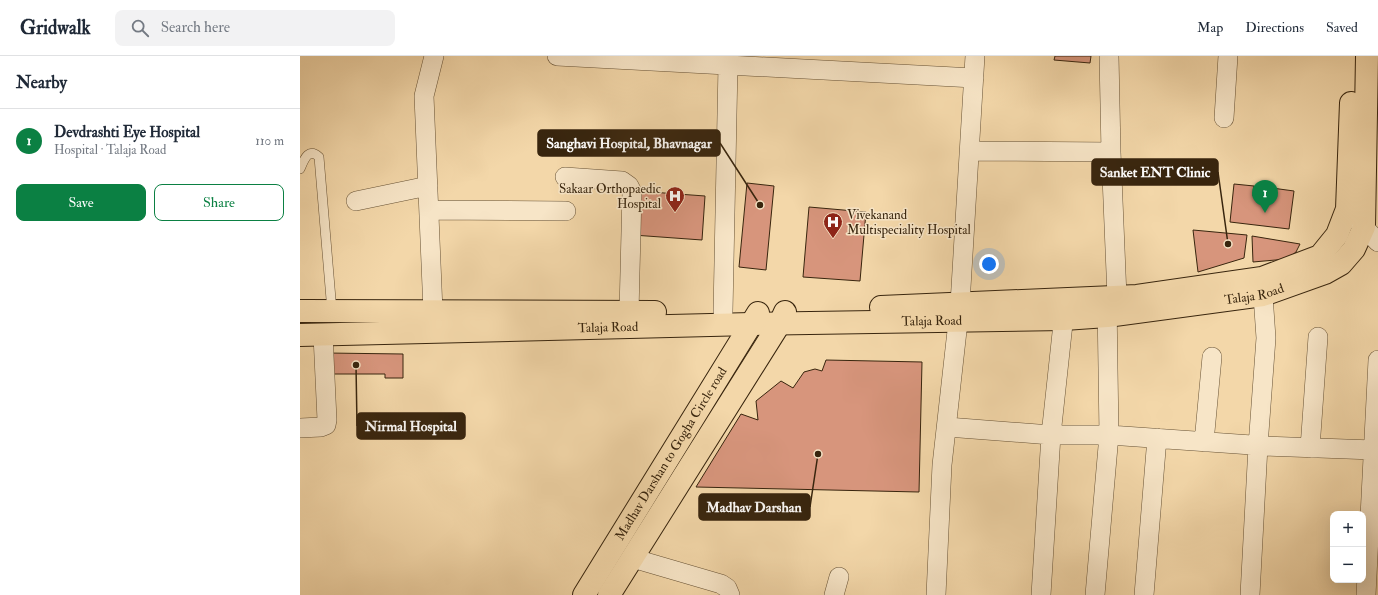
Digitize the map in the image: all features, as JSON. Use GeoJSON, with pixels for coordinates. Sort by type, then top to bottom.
{"type":"FeatureCollection","features":[{"type":"Feature","properties":{"kind":"main road","name":"Talaja Road"},"geometry":{"type":"LineString","coordinates":[[300,335],[783,317],[1065,309],[1262,287],[1325,273],[1333,257],[1337,235],[1347,209],[1352,56]]}},
{"type":"Feature","properties":{"kind":"main road","name":"Talaja Road"},"geometry":{"type":"LineString","coordinates":[[1333,257],[1354,249],[1371,234],[1367,56]]}},
{"type":"Feature","properties":{"kind":"main road","name":"Talaja Road"},"geometry":{"type":"LineString","coordinates":[[300,311],[723,312],[755,318]]}},
{"type":"Feature","properties":{"kind":"main road"},"geometry":{"type":"LineString","coordinates":[[609,595],[783,317]]}},
{"type":"Feature","properties":{"kind":"main road","name":"Madhav Darshan to Gogha Circle road"},"geometry":{"type":"LineString","coordinates":[[584,595],[755,318]]}},
{"type":"Feature","properties":{"kind":"street"},"geometry":{"type":"LineString","coordinates":[[433,311],[424,96],[434,56]]}},
{"type":"Feature","properties":{"kind":"street"},"geometry":{"type":"LineString","coordinates":[[557,56],[677,59],[728,65],[974,78]]}},
{"type":"Feature","properties":{"kind":"street"},"geometry":{"type":"LineString","coordinates":[[936,595],[942,465],[960,312],[975,56]]}},
{"type":"Feature","properties":{"kind":"street"},"geometry":{"type":"LineString","coordinates":[[1095,595],[1109,435],[1111,152],[1109,56]]}},
{"type":"Feature","properties":{"kind":"street"},"geometry":{"type":"LineString","coordinates":[[1224,118],[1228,56]]}},
{"type":"Feature","properties":{"kind":"street"},"geometry":{"type":"LineString","coordinates":[[723,312],[728,65]]}},
{"type":"Feature","properties":{"kind":"street"},"geometry":{"type":"LineString","coordinates":[[970,151],[1111,152]]}},
{"type":"Feature","properties":{"kind":"street"},"geometry":{"type":"LineString","coordinates":[[564,178],[622,182],[629,186],[632,192],[629,312]]}},
{"type":"Feature","properties":{"kind":"street"},"geometry":{"type":"LineString","coordinates":[[356,201],[428,186]]}},
{"type":"Feature","properties":{"kind":"street"},"geometry":{"type":"LineString","coordinates":[[1347,209],[1371,234]]}},
{"type":"Feature","properties":{"kind":"street"},"geometry":{"type":"LineString","coordinates":[[429,210],[566,211]]}},
{"type":"Feature","properties":{"kind":"street"},"geometry":{"type":"LineString","coordinates":[[1250,595],[1258,446],[1266,338],[1262,287]]}},
{"type":"Feature","properties":{"kind":"street"},"geometry":{"type":"LineString","coordinates":[[1041,595],[1051,435],[1065,309]]}},
{"type":"Feature","properties":{"kind":"street"},"geometry":{"type":"LineString","coordinates":[[300,428],[321,427],[326,425],[323,335]]}},
{"type":"Feature","properties":{"kind":"street"},"geometry":{"type":"LineString","coordinates":[[1310,448],[1318,337]]}},
{"type":"Feature","properties":{"kind":"street"},"geometry":{"type":"LineString","coordinates":[[1204,442],[1212,357]]}},
{"type":"Feature","properties":{"kind":"street"},"geometry":{"type":"LineString","coordinates":[[1366,595],[1378,360]]}},
{"type":"Feature","properties":{"kind":"street"},"geometry":{"type":"LineString","coordinates":[[947,428],[1051,435],[1109,435],[1258,446],[1374,450]]}},
{"type":"Feature","properties":{"kind":"street"},"geometry":{"type":"LineString","coordinates":[[1144,595],[1157,438]]}},
{"type":"Feature","properties":{"kind":"street"},"geometry":{"type":"LineString","coordinates":[[632,558],[721,584],[727,588],[730,595]]}},
{"type":"Feature","properties":{"kind":"lane"},"geometry":{"type":"LineString","coordinates":[[300,169],[306,156],[310,153],[316,154],[319,157],[332,311]]}},
{"type":"Feature","properties":{"kind":"building"},"geometry":{"type":"Polygon","coordinates":[[[1055,56],[1091,56],[1090,63],[1054,60],[1055,56]]]}},
{"type":"Feature","properties":{"kind":"building"},"geometry":{"type":"Polygon","coordinates":[[[747,183],[774,186],[766,270],[739,267],[747,183]]]}},
{"type":"Feature","properties":{"kind":"building"},"geometry":{"type":"Polygon","coordinates":[[[1234,184],[1254,186],[1253,196],[1270,199],[1272,188],[1294,191],[1289,229],[1230,222],[1234,184]]]}},
{"type":"Feature","properties":{"kind":"building"},"geometry":{"type":"Polygon","coordinates":[[[637,191],[705,196],[702,240],[633,235],[637,191]]]}},
{"type":"Feature","properties":{"kind":"building"},"geometry":{"type":"Polygon","coordinates":[[[809,207],[866,212],[860,281],[803,277],[809,207]]]}},
{"type":"Feature","properties":{"kind":"building"},"geometry":{"type":"Polygon","coordinates":[[[1193,230],[1247,235],[1244,258],[1198,272],[1193,230]]]}},
{"type":"Feature","properties":{"kind":"building"},"geometry":{"type":"Polygon","coordinates":[[[1252,236],[1300,244],[1296,252],[1287,259],[1253,262],[1252,236]]]}},
{"type":"Feature","properties":{"kind":"building"},"geometry":{"type":"Polygon","coordinates":[[[327,353],[403,354],[403,378],[385,378],[385,374],[327,374],[327,353]]]}},
{"type":"Feature","properties":{"kind":"building"},"geometry":{"type":"Polygon","coordinates":[[[826,360],[922,362],[919,492],[696,487],[741,414],[758,420],[756,401],[781,381],[793,388],[804,372],[815,369],[822,371],[826,360]]]}},
{"type":"Feature","properties":{"kind":"place","name":"Sanghavi Hospital, Bhavnagar"},"geometry":{"type":"Point","coordinates":[760,205]}},
{"type":"Feature","properties":{"kind":"place","name":"Sakaar Orthopaedic Hospital"},"geometry":{"type":"Point","coordinates":[675,213]}},
{"type":"Feature","properties":{"kind":"place","name":"Devdrashti Eye Hospital"},"geometry":{"type":"Point","coordinates":[1265,213]}},
{"type":"Feature","properties":{"kind":"place","name":"Vivekanand Multispeciality Hospital"},"geometry":{"type":"Point","coordinates":[833,239]}},
{"type":"Feature","properties":{"kind":"place","name":"Sanket ENT Clinic"},"geometry":{"type":"Point","coordinates":[1228,244]}},
{"type":"Feature","properties":{"kind":"place","name":"Nirmal Hospital"},"geometry":{"type":"Point","coordinates":[356,365]}},
{"type":"Feature","properties":{"kind":"place","name":"Madhav Darshan"},"geometry":{"type":"Point","coordinates":[818,454]}}]}
